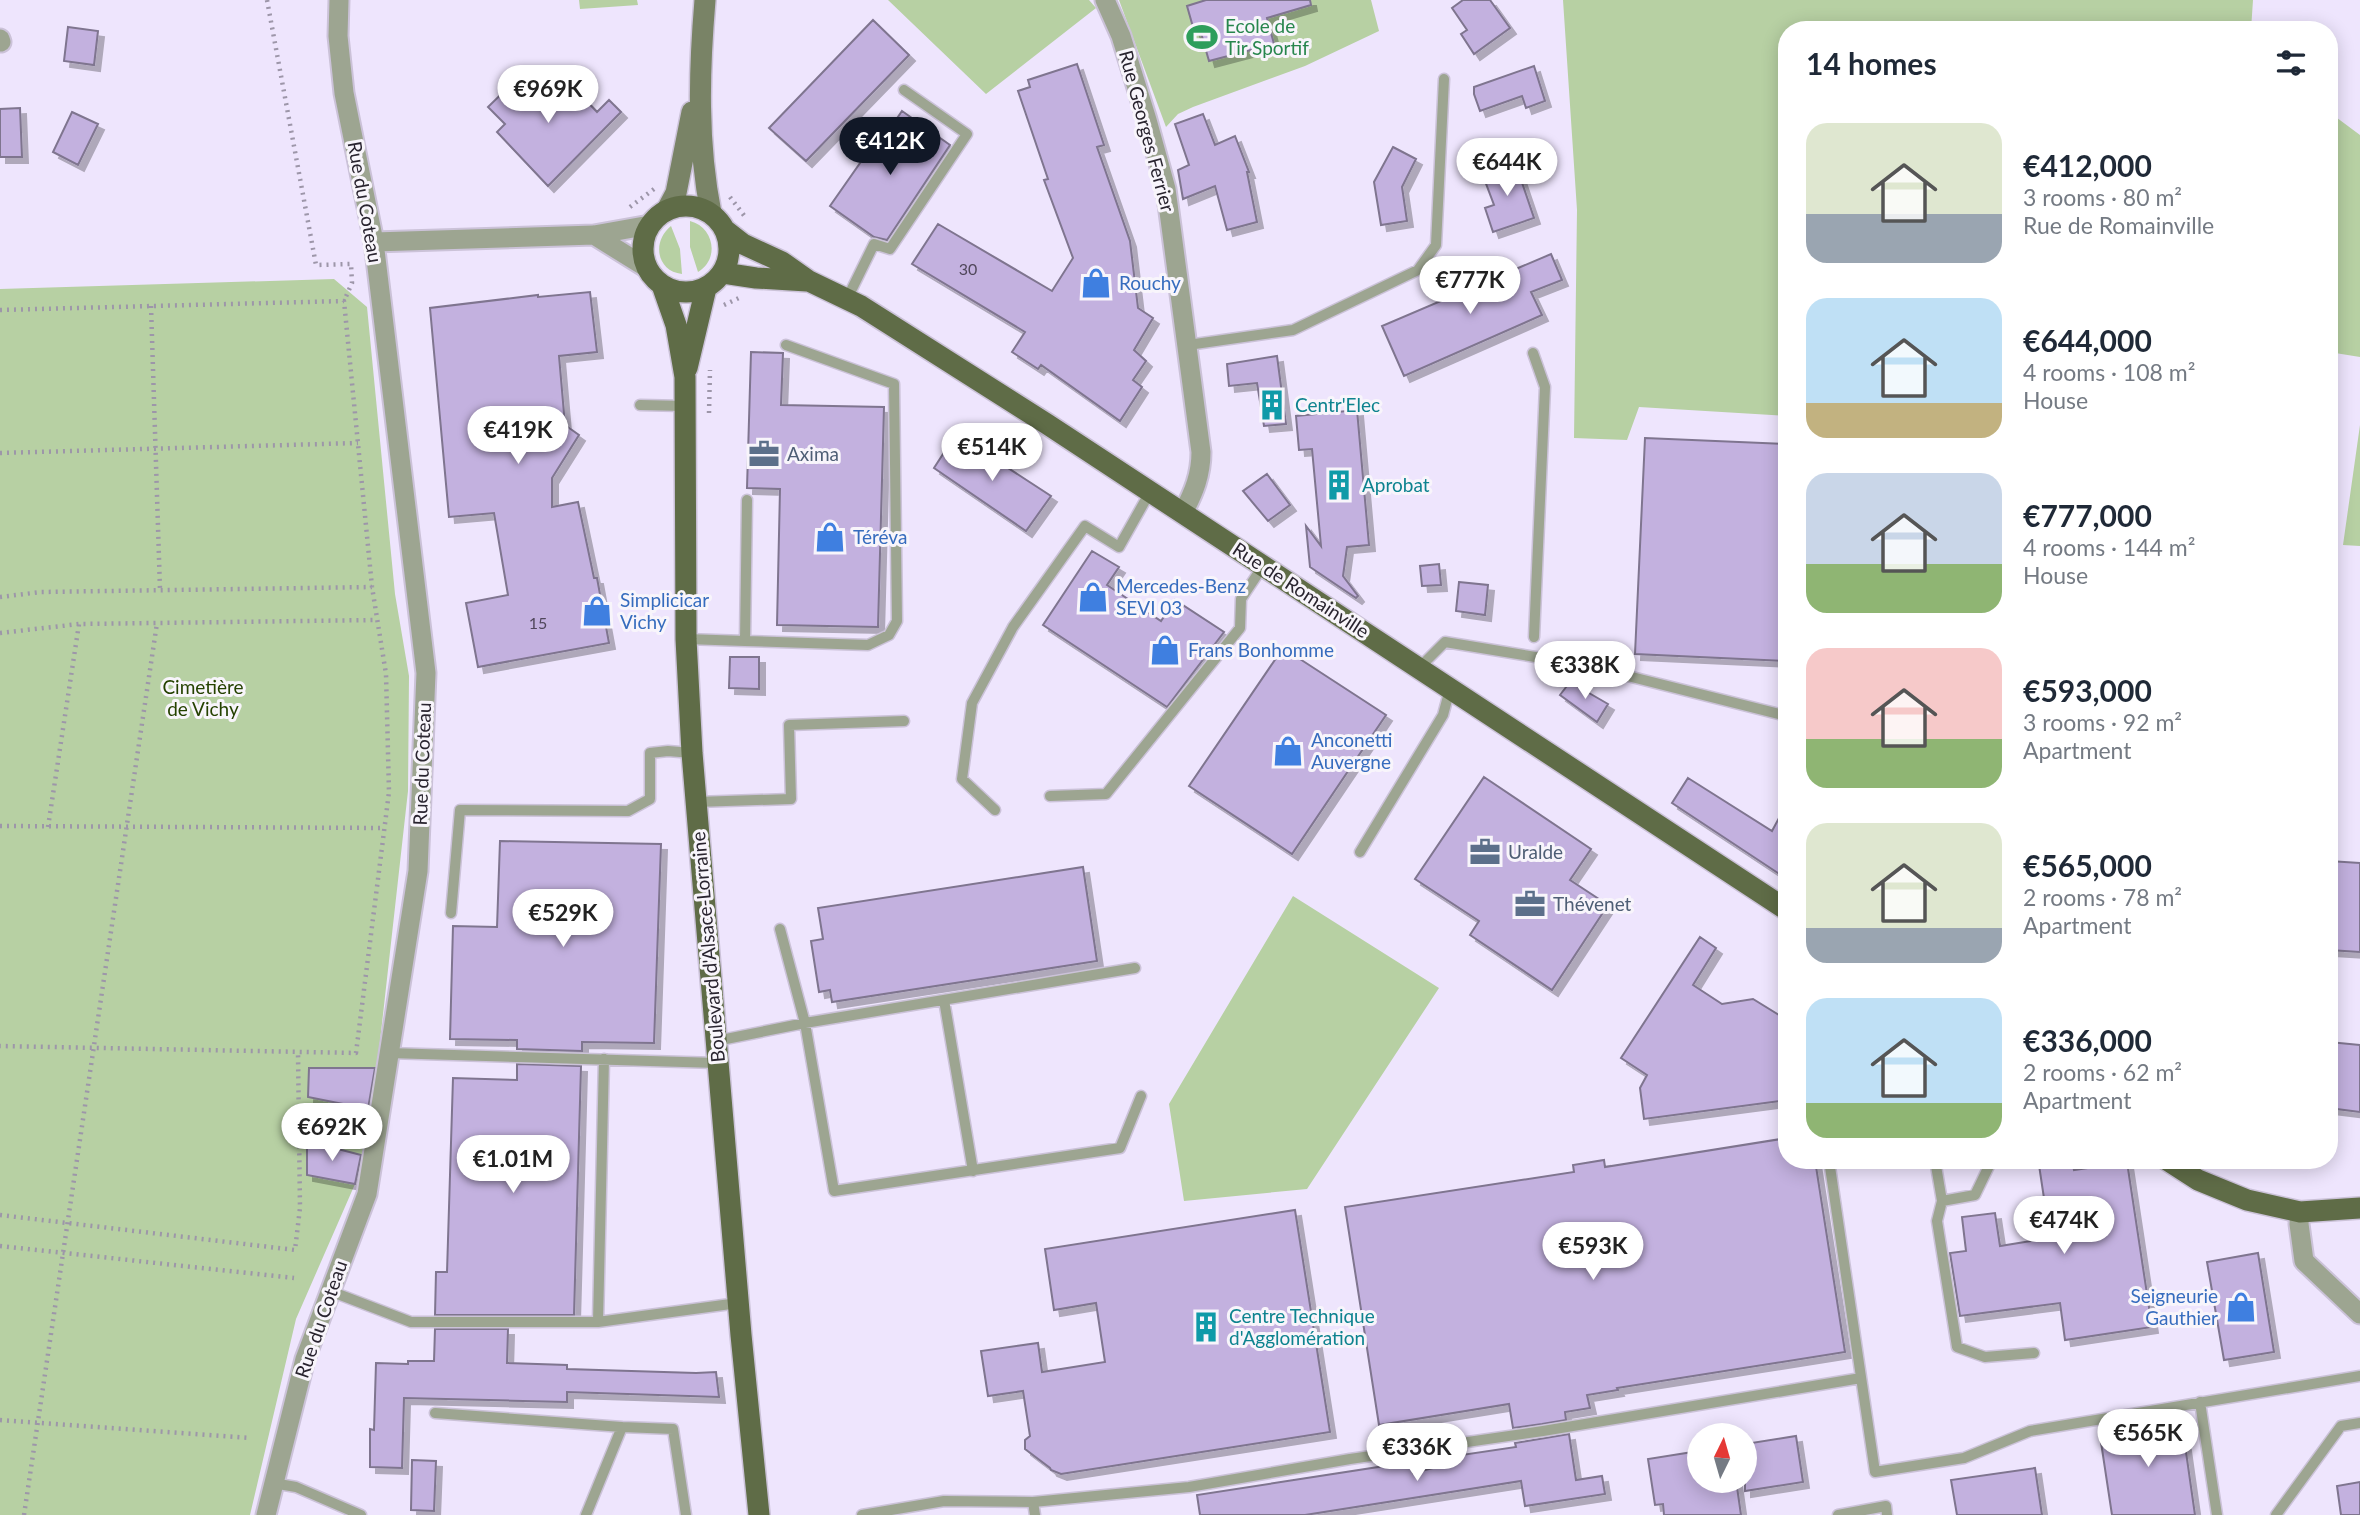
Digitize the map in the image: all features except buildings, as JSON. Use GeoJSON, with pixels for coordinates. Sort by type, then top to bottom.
{"type":"FeatureCollection","features":[{"type":"Feature","properties":{"kind":"main road"},"geometry":{"type":"LineString","coordinates":[[689,206],[711,213],[725,230],[730,252],[723,273],[706,288],[684,293],[662,285],[647,268],[643,247],[650,225],[667,210],[689,206]]}},
{"type":"Feature","properties":{"kind":"main road","name":"Rue de Romainville"},"geometry":{"type":"LineString","coordinates":[[725,230],[743,244],[782,262],[809,281],[861,306],[931,350],[1778,903]]}},
{"type":"Feature","properties":{"kind":"main road","name":"Rue de Romainville"},"geometry":{"type":"LineString","coordinates":[[723,273],[809,281]]}},
{"type":"Feature","properties":{"kind":"main road","name":"Boulevard d'Alsace-Lorraine"},"geometry":{"type":"LineString","coordinates":[[662,285],[676,325],[685,377],[686,639],[692,752],[738,1303],[759,1515]]}},
{"type":"Feature","properties":{"kind":"main road","name":"Boulevard d'Alsace-Lorraine"},"geometry":{"type":"LineString","coordinates":[[685,377],[706,288]]}},
{"type":"Feature","properties":{"kind":"main road"},"geometry":{"type":"LineString","coordinates":[[2185,1169],[2247,1200],[2300,1212],[2360,1208]]}},
{"type":"Feature","properties":{"kind":"street","name":"Rue du Coteau"},"geometry":{"type":"LineString","coordinates":[[266,1515],[305,1359],[367,1194],[418,871],[426,673],[374,242],[344,93],[338,36],[338,0]]}},
{"type":"Feature","properties":{"kind":"street"},"geometry":{"type":"LineString","coordinates":[[705,0],[700,69],[703,175],[711,213]]}},
{"type":"Feature","properties":{"kind":"street","name":"Rue Georges Ferrier"},"geometry":{"type":"LineString","coordinates":[[1105,0],[1121,36],[1166,189],[1188,345],[1201,467],[1197,485],[1182,513]]}},
{"type":"Feature","properties":{"kind":"street"},"geometry":{"type":"LineString","coordinates":[[667,210],[676,194],[681,173],[700,69]]}},
{"type":"Feature","properties":{"kind":"street"},"geometry":{"type":"LineString","coordinates":[[374,242],[594,235],[650,225]]}},
{"type":"Feature","properties":{"kind":"street"},"geometry":{"type":"LineString","coordinates":[[594,235],[647,268]]}},
{"type":"Feature","properties":{"kind":"street"},"geometry":{"type":"LineString","coordinates":[[2300,1212],[2304,1261],[2360,1314]]}},
{"type":"Feature","properties":{"kind":"lane"},"geometry":{"type":"LineString","coordinates":[[1188,345],[1293,330],[1418,270],[1436,245],[1444,79]]}},
{"type":"Feature","properties":{"kind":"lane"},"geometry":{"type":"LineString","coordinates":[[847,299],[874,244],[890,249],[967,134],[905,90]]}},
{"type":"Feature","properties":{"kind":"lane"},"geometry":{"type":"LineString","coordinates":[[686,639],[868,645],[889,635],[897,621],[894,384],[786,345]]}},
{"type":"Feature","properties":{"kind":"lane"},"geometry":{"type":"LineString","coordinates":[[1533,353],[1545,387],[1534,636]]}},
{"type":"Feature","properties":{"kind":"lane"},"geometry":{"type":"LineString","coordinates":[[640,405],[685,405]]}},
{"type":"Feature","properties":{"kind":"lane"},"geometry":{"type":"LineString","coordinates":[[995,810],[962,779],[972,703],[1013,627],[1085,526],[1119,547],[1150,491]]}},
{"type":"Feature","properties":{"kind":"lane"},"geometry":{"type":"LineString","coordinates":[[745,641],[747,500]]}},
{"type":"Feature","properties":{"kind":"lane"},"geometry":{"type":"LineString","coordinates":[[1050,796],[1106,794],[1240,628],[1241,599],[1264,566]]}},
{"type":"Feature","properties":{"kind":"lane"},"geometry":{"type":"LineString","coordinates":[[1419,668],[1445,642],[1584,665],[1778,714]]}},
{"type":"Feature","properties":{"kind":"lane"},"geometry":{"type":"LineString","coordinates":[[1360,852],[1443,715],[1450,688]]}},
{"type":"Feature","properties":{"kind":"lane"},"geometry":{"type":"LineString","coordinates":[[696,802],[791,799],[789,725],[904,721]]}},
{"type":"Feature","properties":{"kind":"lane"},"geometry":{"type":"LineString","coordinates":[[451,913],[460,810],[628,811],[650,799],[650,753],[692,752]]}},
{"type":"Feature","properties":{"kind":"lane"},"geometry":{"type":"LineString","coordinates":[[780,929],[805,1023],[834,1191],[1120,1148],[1141,1096]]}},
{"type":"Feature","properties":{"kind":"lane"},"geometry":{"type":"LineString","coordinates":[[389,1053],[604,1059],[717,1052],[805,1023],[1135,968]]}},
{"type":"Feature","properties":{"kind":"lane"},"geometry":{"type":"LineString","coordinates":[[944,1000],[973,1171]]}},
{"type":"Feature","properties":{"kind":"lane"},"geometry":{"type":"LineString","coordinates":[[598,1322],[604,1059]]}},
{"type":"Feature","properties":{"kind":"lane"},"geometry":{"type":"LineString","coordinates":[[1830,1169],[1875,1472],[1964,1458],[2030,1431],[2360,1376]]}},
{"type":"Feature","properties":{"kind":"lane"},"geometry":{"type":"LineString","coordinates":[[1937,1169],[1942,1201],[1937,1220],[1957,1347],[1985,1357],[2034,1353]]}},
{"type":"Feature","properties":{"kind":"lane"},"geometry":{"type":"LineString","coordinates":[[1942,1201],[1975,1195],[1988,1169]]}},
{"type":"Feature","properties":{"kind":"lane"},"geometry":{"type":"LineString","coordinates":[[330,1291],[411,1322],[598,1322],[738,1303]]}},
{"type":"Feature","properties":{"kind":"lane"},"geometry":{"type":"LineString","coordinates":[[862,1515],[944,1502],[1033,1502],[1189,1487],[1861,1378]]}},
{"type":"Feature","properties":{"kind":"lane"},"geometry":{"type":"LineString","coordinates":[[2200,1402],[2217,1515]]}},
{"type":"Feature","properties":{"kind":"lane"},"geometry":{"type":"LineString","coordinates":[[435,1413],[673,1429],[686,1515]]}},
{"type":"Feature","properties":{"kind":"lane"},"geometry":{"type":"LineString","coordinates":[[2276,1515],[2342,1426],[2360,1423]]}},
{"type":"Feature","properties":{"kind":"lane"},"geometry":{"type":"LineString","coordinates":[[586,1515],[622,1427]]}},
{"type":"Feature","properties":{"kind":"lane"},"geometry":{"type":"LineString","coordinates":[[274,1483],[296,1487],[361,1515]]}},
{"type":"Feature","properties":{"kind":"lane"},"geometry":{"type":"LineString","coordinates":[[1033,1502],[1035,1515]]}},
{"type":"Feature","properties":{"kind":"lane"},"geometry":{"type":"LineString","coordinates":[[1838,1515],[1886,1506],[1887,1515]]}},
{"type":"Feature","properties":{"kind":"path"},"geometry":{"type":"LineString","coordinates":[[0,1046],[356,1053],[389,792],[386,674],[372,587],[344,301],[352,283],[351,264],[316,265],[267,0]]}},
{"type":"Feature","properties":{"kind":"path"},"geometry":{"type":"LineString","coordinates":[[627,209],[654,189],[660,179]]}},
{"type":"Feature","properties":{"kind":"path"},"geometry":{"type":"LineString","coordinates":[[0,310],[344,301]]}},
{"type":"Feature","properties":{"kind":"path"},"geometry":{"type":"LineString","coordinates":[[151,306],[160,590]]}},
{"type":"Feature","properties":{"kind":"path"},"geometry":{"type":"LineString","coordinates":[[0,453],[358,443]]}},
{"type":"Feature","properties":{"kind":"path"},"geometry":{"type":"LineString","coordinates":[[0,597],[41,592],[372,587]]}},
{"type":"Feature","properties":{"kind":"path"},"geometry":{"type":"LineString","coordinates":[[0,633],[79,624],[377,620]]}},
{"type":"Feature","properties":{"kind":"path"},"geometry":{"type":"LineString","coordinates":[[24,1515],[157,623]]}},
{"type":"Feature","properties":{"kind":"path"},"geometry":{"type":"LineString","coordinates":[[48,827],[79,624]]}},
{"type":"Feature","properties":{"kind":"path"},"geometry":{"type":"LineString","coordinates":[[0,826],[384,828]]}},
{"type":"Feature","properties":{"kind":"path"},"geometry":{"type":"LineString","coordinates":[[0,1215],[295,1250],[300,1208],[298,1052]]}},
{"type":"Feature","properties":{"kind":"path"},"geometry":{"type":"LineString","coordinates":[[0,1246],[294,1278]]}},
{"type":"Feature","properties":{"kind":"path"},"geometry":{"type":"LineString","coordinates":[[0,1420],[250,1438]]}},
{"type":"Feature","properties":{"kind":"green space"},"geometry":{"type":"Polygon","coordinates":[[[579,0],[637,0],[638,5],[580,9],[579,0]]]}},
{"type":"Feature","properties":{"kind":"green space"},"geometry":{"type":"Polygon","coordinates":[[[888,0],[1089,0],[1096,8],[986,94],[888,0]]]}},
{"type":"Feature","properties":{"kind":"green space","name":"Ecole de Tir Sportif"},"geometry":{"type":"Polygon","coordinates":[[[1119,0],[1371,0],[1379,31],[1305,66],[1193,107],[1178,114],[1166,127],[1119,0]]]}},
{"type":"Feature","properties":{"kind":"green space"},"geometry":{"type":"Polygon","coordinates":[[[1563,0],[2253,0],[2252,21],[1778,21],[1778,415],[1639,407],[1627,440],[1574,438],[1577,210],[1563,0]]]}},
{"type":"Feature","properties":{"kind":"green space"},"geometry":{"type":"Polygon","coordinates":[[[2338,119],[2360,135],[2360,357],[2338,353],[2338,119]]]}},
{"type":"Feature","properties":{"kind":"green space"},"geometry":{"type":"Polygon","coordinates":[[[690,221],[704,230],[711,244],[709,259],[698,272],[690,247],[690,221]]]}},
{"type":"Feature","properties":{"kind":"green space"},"geometry":{"type":"Polygon","coordinates":[[[671,226],[680,249],[682,274],[667,267],[660,254],[661,239],[671,226]]]}},
{"type":"Feature","properties":{"kind":"green space","name":"Cimetière de Vichy"},"geometry":{"type":"Polygon","coordinates":[[[334,279],[367,307],[395,594],[409,676],[408,791],[377,1068],[355,1184],[296,1319],[250,1515],[0,1515],[0,289],[334,279]]]}},
{"type":"Feature","properties":{"kind":"green space"},"geometry":{"type":"Polygon","coordinates":[[[2360,425],[2360,546],[2343,545],[2360,425]]]}},
{"type":"Feature","properties":{"kind":"green space"},"geometry":{"type":"Polygon","coordinates":[[[1293,896],[1439,988],[1307,1189],[1184,1201],[1169,1104],[1293,896]]]}},
{"type":"Feature","properties":{"kind":"place","name":"Ecole de Tir Sportif"},"geometry":{"type":"Point","coordinates":[1202,37]}},
{"type":"Feature","properties":{"kind":"place","name":"Rouchy"},"geometry":{"type":"Point","coordinates":[1096,283]}},
{"type":"Feature","properties":{"kind":"place","name":"Centr'Elec"},"geometry":{"type":"Point","coordinates":[1272,405]}},
{"type":"Feature","properties":{"kind":"place","name":"Axima"},"geometry":{"type":"Point","coordinates":[764,454]}},
{"type":"Feature","properties":{"kind":"place","name":"Aprobat"},"geometry":{"type":"Point","coordinates":[1339,485]}},
{"type":"Feature","properties":{"kind":"place","name":"Téréva"},"geometry":{"type":"Point","coordinates":[830,537]}},
{"type":"Feature","properties":{"kind":"place","name":"Mercedes-Benz SEVI 03"},"geometry":{"type":"Point","coordinates":[1093,597]}},
{"type":"Feature","properties":{"kind":"place","name":"Simplicicar Vichy"},"geometry":{"type":"Point","coordinates":[597,611]}},
{"type":"Feature","properties":{"kind":"place","name":"Frans Bonhomme"},"geometry":{"type":"Point","coordinates":[1165,650]}},
{"type":"Feature","properties":{"kind":"place","name":"Anconetti Auvergne"},"geometry":{"type":"Point","coordinates":[1288,751]}},
{"type":"Feature","properties":{"kind":"place","name":"Uralde"},"geometry":{"type":"Point","coordinates":[1485,852]}},
{"type":"Feature","properties":{"kind":"place","name":"Thévenet"},"geometry":{"type":"Point","coordinates":[1530,904]}},
{"type":"Feature","properties":{"kind":"place","name":"Seigneurie Gauthier"},"geometry":{"type":"Point","coordinates":[2241,1307]}},
{"type":"Feature","properties":{"kind":"place","name":"Centre Technique d'Agglomération"},"geometry":{"type":"Point","coordinates":[1206,1327]}}]}
